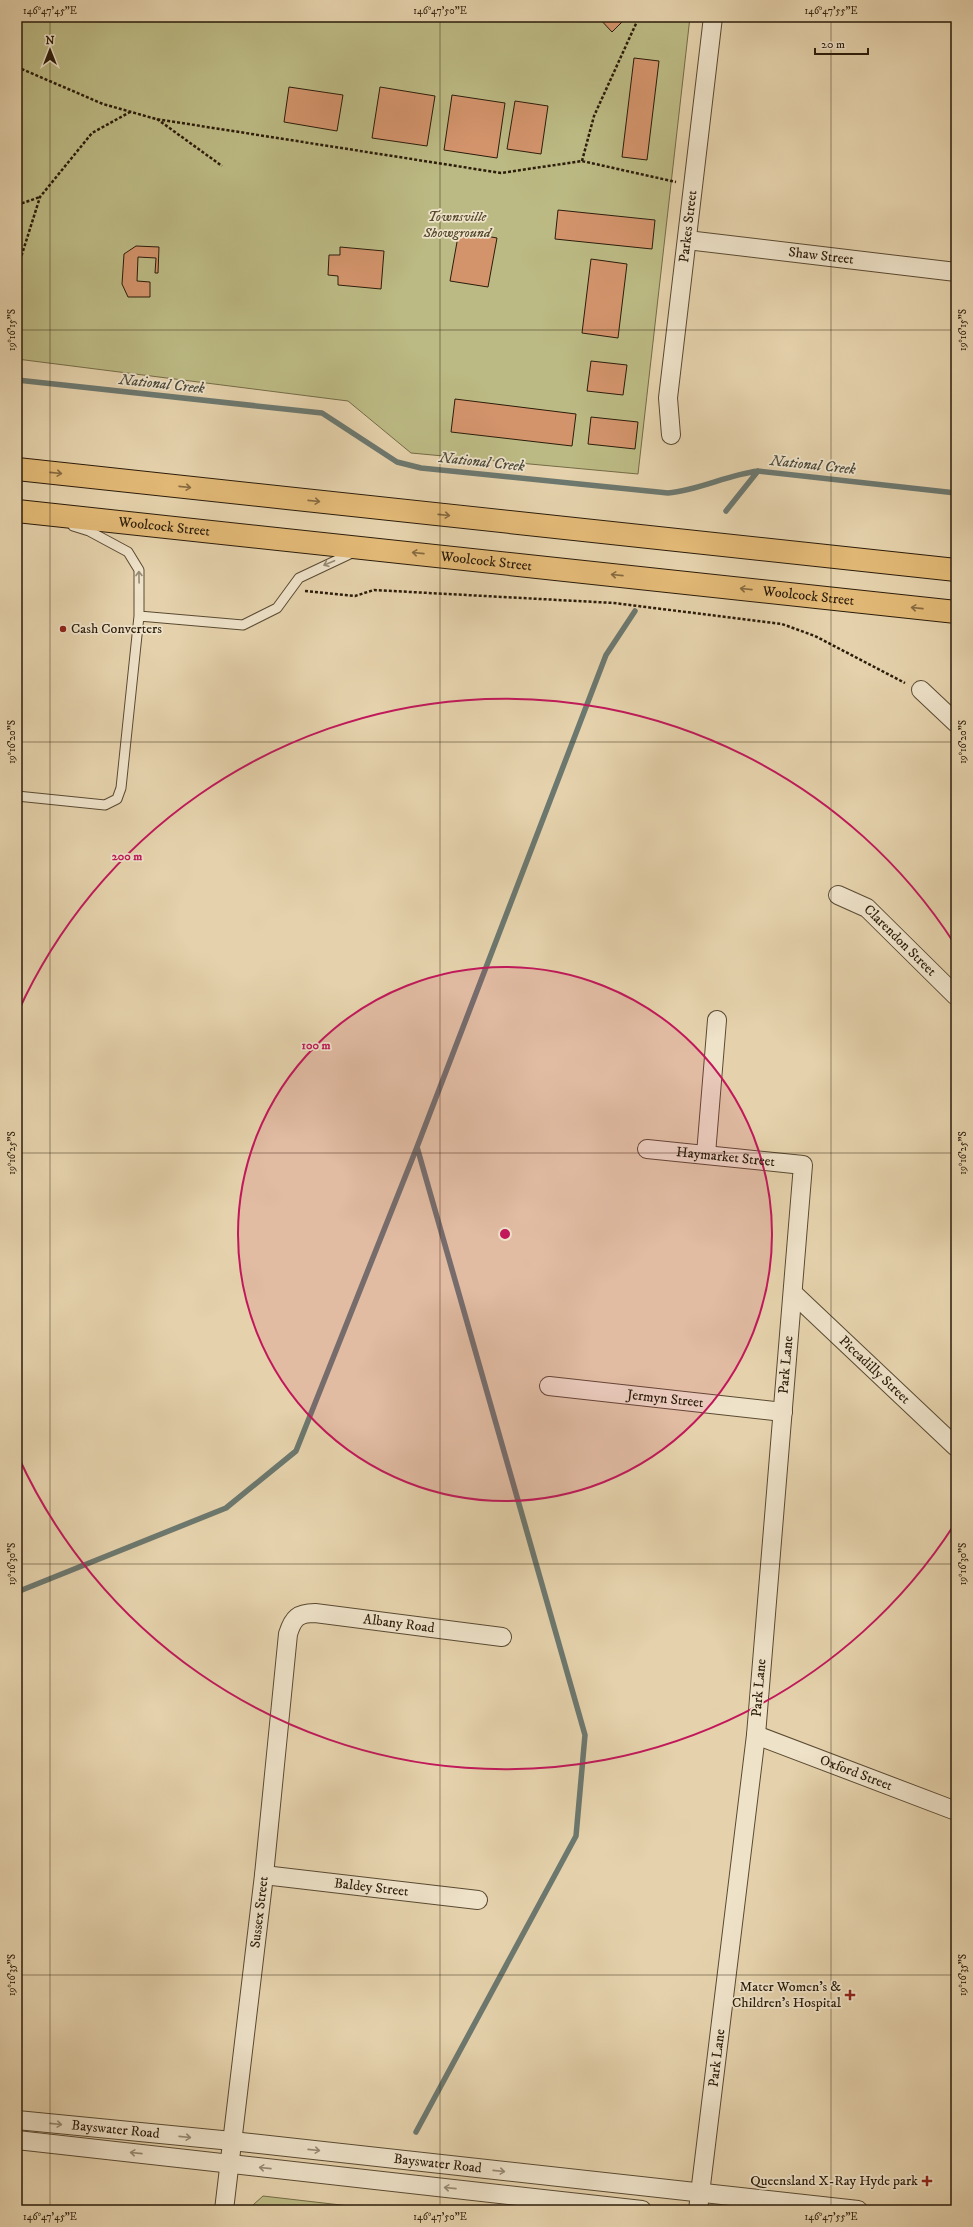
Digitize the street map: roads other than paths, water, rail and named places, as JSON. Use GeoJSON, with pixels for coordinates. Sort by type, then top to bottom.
{"type":"FeatureCollection","features":[{"type":"Feature","properties":{"kind":"main road"},"geometry":{"type":"LineString","coordinates":[[17,469],[956,570]]}},
{"type":"Feature","properties":{"kind":"main road","name":"Woolcock Street"},"geometry":{"type":"LineString","coordinates":[[25,512],[956,612]]}},
{"type":"Feature","properties":{"kind":"street","name":"Parkes Street"},"geometry":{"type":"LineString","coordinates":[[671,435],[668,398],[713,17]]}},
{"type":"Feature","properties":{"kind":"street","name":"Shaw Street"},"geometry":{"type":"LineString","coordinates":[[687,240],[956,272]]}},
{"type":"Feature","properties":{"kind":"street"},"geometry":{"type":"LineString","coordinates":[[921,690],[956,723]]}},
{"type":"Feature","properties":{"kind":"street","name":"Clarendon Street"},"geometry":{"type":"LineString","coordinates":[[838,895],[867,908],[956,996]]}},
{"type":"Feature","properties":{"kind":"street"},"geometry":{"type":"LineString","coordinates":[[706,1154],[717,1020]]}},
{"type":"Feature","properties":{"kind":"street","name":"Haymarket Street"},"geometry":{"type":"LineString","coordinates":[[647,1149],[803,1165]]}},
{"type":"Feature","properties":{"kind":"street","name":"Park Lane"},"geometry":{"type":"LineString","coordinates":[[699,2201],[756,1735],[803,1165]]}},
{"type":"Feature","properties":{"kind":"street","name":"Piccadilly Street"},"geometry":{"type":"LineString","coordinates":[[793,1293],[956,1447]]}},
{"type":"Feature","properties":{"kind":"street","name":"Jermyn Street"},"geometry":{"type":"LineString","coordinates":[[549,1386],[783,1412]]}},
{"type":"Feature","properties":{"kind":"street","name":"Albany Road"},"geometry":{"type":"LineString","coordinates":[[296,1616],[305,1613],[315,1613],[502,1637]]}},
{"type":"Feature","properties":{"kind":"street","name":"Sussex Street"},"geometry":{"type":"LineString","coordinates":[[224,2210],[264,1875],[288,1634],[296,1616]]}},
{"type":"Feature","properties":{"kind":"street","name":"Oxford Street"},"geometry":{"type":"LineString","coordinates":[[756,1735],[956,1811]]}},
{"type":"Feature","properties":{"kind":"street","name":"Baldey Street"},"geometry":{"type":"LineString","coordinates":[[264,1875],[478,1900]]}},
{"type":"Feature","properties":{"kind":"street","name":"Bayswater Road"},"geometry":{"type":"LineString","coordinates":[[17,2120],[232,2141],[699,2201],[858,2210]]}},
{"type":"Feature","properties":{"kind":"street","name":"Bayswater Road"},"geometry":{"type":"LineString","coordinates":[[17,2140],[642,2210]]}},
{"type":"Feature","properties":{"kind":"lane"},"geometry":{"type":"LineString","coordinates":[[17,796],[105,805],[117,799],[121,788],[139,616],[139,570],[128,552],[89,531],[25,512]]}},
{"type":"Feature","properties":{"kind":"lane"},"geometry":{"type":"LineString","coordinates":[[139,616],[242,625],[277,608],[299,578],[365,548]]}},
{"type":"Feature","properties":{"kind":"waterway","name":"National Creek"},"geometry":{"type":"LineString","coordinates":[[17,380],[322,413],[397,462],[421,468],[668,493],[691,489],[758,471],[956,493]]}},
{"type":"Feature","properties":{"kind":"waterway"},"geometry":{"type":"LineString","coordinates":[[726,511],[758,471]]}},
{"type":"Feature","properties":{"kind":"waterway"},"geometry":{"type":"LineString","coordinates":[[17,1592],[226,1508],[296,1451],[417,1147],[606,655],[635,611]]}},
{"type":"Feature","properties":{"kind":"waterway"},"geometry":{"type":"LineString","coordinates":[[416,2132],[576,1836],[585,1735],[417,1147]]}},
{"type":"Feature","properties":{"kind":"place","name":"Cash Converters"},"geometry":{"type":"Point","coordinates":[63,629]}},
{"type":"Feature","properties":{"kind":"place","name":"Mater Women's & Children's Hospital"},"geometry":{"type":"Point","coordinates":[850,1995]}},
{"type":"Feature","properties":{"kind":"place","name":"Queensland X-Ray Hyde park"},"geometry":{"type":"Point","coordinates":[927,2181]}},
{"type":"Feature","properties":{"kind":"park label","name":"Townsville Showground"},"geometry":{"type":"Point","coordinates":[457,226]}}]}
